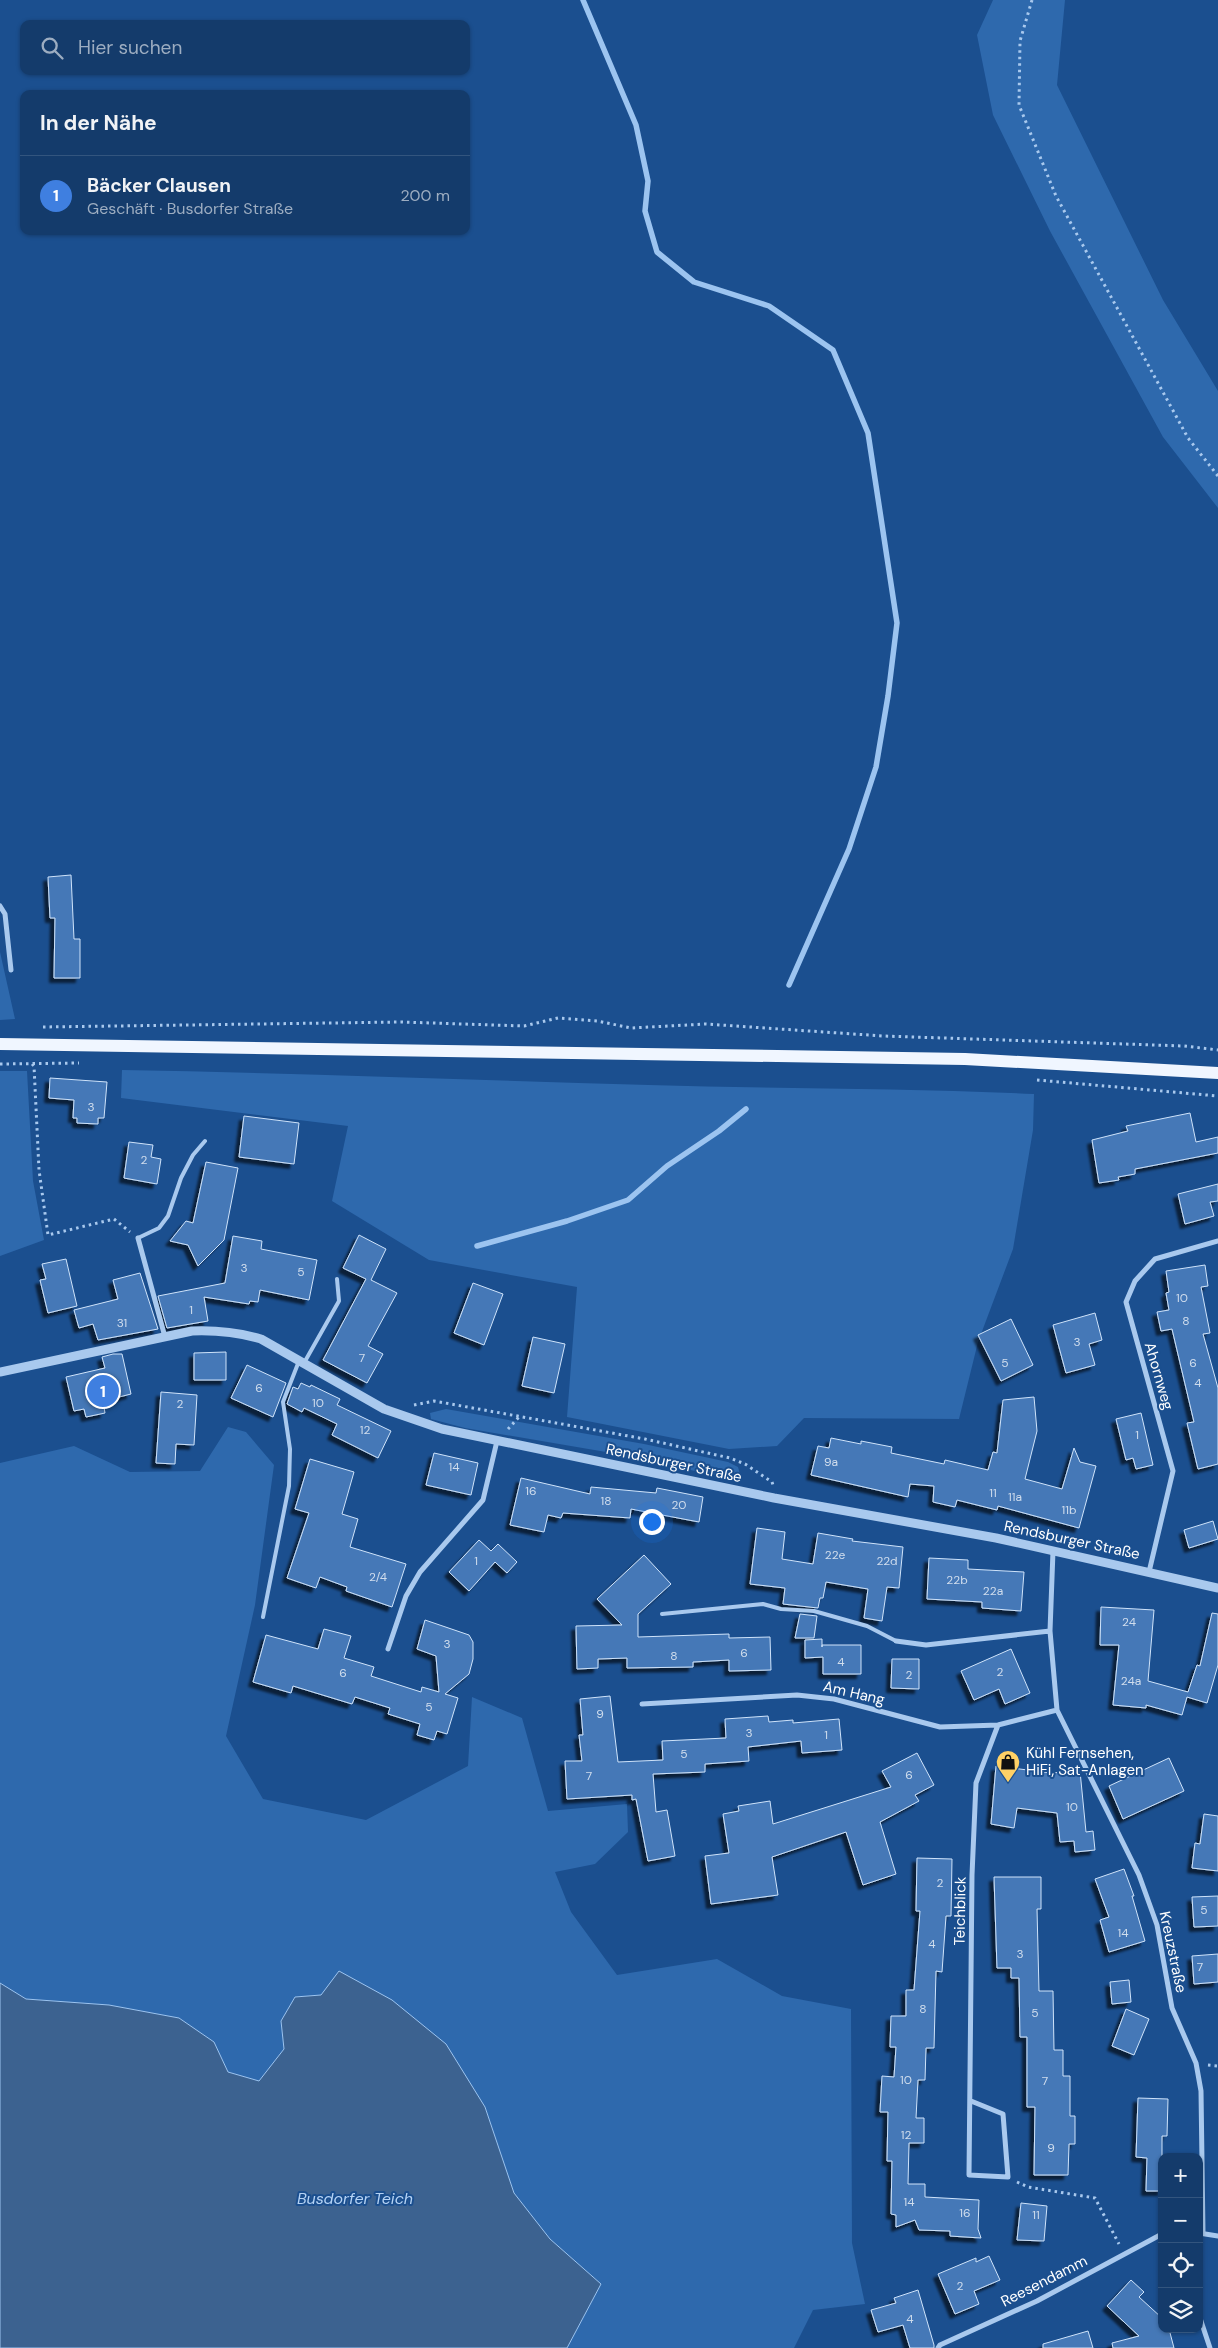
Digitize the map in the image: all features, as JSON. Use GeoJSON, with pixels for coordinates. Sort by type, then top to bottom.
{"type":"FeatureCollection","features":[{"type":"Feature","properties":{"kind":"main road"},"geometry":{"type":"LineString","coordinates":[[0,1044],[955,1059],[1218,1073]]}},
{"type":"Feature","properties":{"kind":"street"},"geometry":{"type":"LineString","coordinates":[[0,906],[4,914],[11,970]]}},
{"type":"Feature","properties":{"kind":"street"},"geometry":{"type":"LineString","coordinates":[[138,1238],[164,1337]]}},
{"type":"Feature","properties":{"kind":"street","name":"Ahornweg"},"geometry":{"type":"LineString","coordinates":[[1149,1572],[1173,1471],[1126,1302],[1135,1281],[1155,1259],[1218,1241]]}},
{"type":"Feature","properties":{"kind":"street","name":"Rendsburger Straße"},"geometry":{"type":"LineString","coordinates":[[0,1372],[192,1332],[218,1330],[239,1332],[261,1339],[367,1400],[401,1416],[442,1429],[774,1498],[996,1538],[1218,1588]]}},
{"type":"Feature","properties":{"kind":"street"},"geometry":{"type":"LineString","coordinates":[[388,1649],[406,1596],[420,1572],[483,1500],[497,1441]]}},
{"type":"Feature","properties":{"kind":"street","name":"Kreuzstraße"},"geometry":{"type":"LineString","coordinates":[[1053,1550],[1050,1631],[1057,1710],[1139,1875],[1157,1925],[1172,2008],[1196,2062],[1201,2091],[1200,2198]]}},
{"type":"Feature","properties":{"kind":"street"},"geometry":{"type":"LineString","coordinates":[[896,1641],[926,1645],[1050,1631]]}},
{"type":"Feature","properties":{"kind":"street","name":"Am Hang"},"geometry":{"type":"LineString","coordinates":[[642,1704],[796,1694],[834,1699],[940,1727],[998,1725],[1057,1710]]}},
{"type":"Feature","properties":{"kind":"street","name":"Teichblick"},"geometry":{"type":"LineString","coordinates":[[998,1725],[976,1783],[972,1875],[969,2175],[1008,2177]]}},
{"type":"Feature","properties":{"kind":"street"},"geometry":{"type":"LineString","coordinates":[[970,2101],[1003,2114],[1008,2177]]}},
{"type":"Feature","properties":{"kind":"street"},"geometry":{"type":"LineString","coordinates":[[1203,2233],[1218,2236]]}},
{"type":"Feature","properties":{"kind":"street","name":"Reesendamm"},"geometry":{"type":"LineString","coordinates":[[938,2348],[940,2345],[1037,2301],[1158,2236]]}},
{"type":"Feature","properties":{"kind":"street"},"geometry":{"type":"LineString","coordinates":[[1203,2327],[1210,2348]]}},
{"type":"Feature","properties":{"kind":"lane"},"geometry":{"type":"LineString","coordinates":[[138,1238],[159,1228],[168,1216],[181,1178],[194,1155],[205,1141]]}},
{"type":"Feature","properties":{"kind":"lane"},"geometry":{"type":"LineString","coordinates":[[263,1617],[289,1486],[290,1449],[283,1402],[301,1362],[339,1301],[337,1279]]}},
{"type":"Feature","properties":{"kind":"lane"},"geometry":{"type":"LineString","coordinates":[[662,1614],[763,1604],[823,1614],[866,1626],[896,1641]]}},
{"type":"Feature","properties":{"kind":"path"},"geometry":{"type":"LineString","coordinates":[[1032,0],[1020,41],[1019,105],[1056,196],[1188,438],[1218,476]]}},
{"type":"Feature","properties":{"kind":"path"},"geometry":{"type":"LineString","coordinates":[[39,1027],[391,1022],[524,1026],[558,1018],[597,1020],[630,1028],[706,1024],[884,1036],[1184,1046],[1218,1050]]}},
{"type":"Feature","properties":{"kind":"path"},"geometry":{"type":"LineString","coordinates":[[32,1064],[34,1066],[39,1170],[48,1236],[114,1220],[138,1238]]}},
{"type":"Feature","properties":{"kind":"path"},"geometry":{"type":"LineString","coordinates":[[407,1406],[434,1401],[645,1439],[730,1458],[745,1464],[772,1482],[774,1498]]}},
{"type":"Feature","properties":{"kind":"path"},"geometry":{"type":"LineString","coordinates":[[1008,2177],[1028,2187],[1094,2198],[1124,2253]]}},
{"type":"Feature","properties":{"kind":"shaded area"},"geometry":{"type":"Polygon","coordinates":[[[993,0],[1065,0],[1057,85],[1163,300],[1218,391],[1218,508],[1163,437],[1050,231],[993,115],[977,35],[993,0]]]}},
{"type":"Feature","properties":{"kind":"shaded area"},"geometry":{"type":"Polygon","coordinates":[[[0,952],[15,1019],[0,1020],[0,952]]]}},
{"type":"Feature","properties":{"kind":"shaded area"},"geometry":{"type":"Polygon","coordinates":[[[122,1070],[1034,1094],[1033,1130],[1013,1249],[978,1342],[959,1419],[804,1418],[777,1446],[729,1449],[567,1417],[577,1287],[429,1260],[332,1201],[348,1126],[121,1098],[122,1070]]]}},
{"type":"Feature","properties":{"kind":"shaded area"},"geometry":{"type":"Polygon","coordinates":[[[0,1071],[27,1071],[33,1181],[44,1240],[0,1256],[0,1071]]]}},
{"type":"Feature","properties":{"kind":"shaded area"},"geometry":{"type":"Polygon","coordinates":[[[446,1409],[644,1444],[728,1462],[738,1467],[742,1481],[606,1452],[465,1428],[431,1419],[430,1413],[446,1409]]]}},
{"type":"Feature","properties":{"kind":"shaded area"},"geometry":{"type":"Polygon","coordinates":[[[228,1427],[246,1432],[274,1465],[255,1605],[226,1736],[263,1799],[366,1820],[468,1766],[472,1697],[522,1718],[548,1811],[627,1804],[628,1832],[595,1864],[555,1872],[571,1912],[617,1975],[717,1959],[782,1996],[851,2009],[852,2243],[865,2304],[813,2310],[794,2348],[567,2348],[601,2284],[550,2239],[514,2193],[485,2107],[321,1995],[295,1997],[281,2021],[284,2049],[259,2081],[228,2072],[214,2042],[179,2018],[109,2005],[26,1999],[0,1983],[0,1463],[74,1446],[130,1472],[200,1471],[228,1427]]]}},
{"type":"Feature","properties":{"kind":"water","name":"Busdorfer Teich"},"geometry":{"type":"Polygon","coordinates":[[[339,1971],[392,2000],[446,2044],[485,2107],[514,2193],[550,2239],[601,2284],[567,2348],[0,2348],[0,1983],[26,1999],[109,2005],[179,2018],[214,2042],[228,2072],[259,2081],[284,2049],[281,2021],[295,1997],[321,1995],[339,1971]]]}},
{"type":"Feature","properties":{"kind":"building"},"geometry":{"type":"Polygon","coordinates":[[[71,875],[74,939],[80,939],[80,978],[54,978],[55,918],[50,918],[48,877],[71,875]]]}},
{"type":"Feature","properties":{"kind":"building"},"geometry":{"type":"Polygon","coordinates":[[[50,1078],[107,1082],[104,1118],[98,1118],[98,1124],[77,1123],[77,1118],[73,1118],[74,1100],[49,1098],[50,1078]]]}},
{"type":"Feature","properties":{"kind":"building"},"geometry":{"type":"Polygon","coordinates":[[[1190,1113],[1196,1142],[1218,1137],[1218,1153],[1135,1169],[1135,1174],[1118,1177],[1119,1180],[1099,1183],[1092,1140],[1128,1131],[1126,1126],[1190,1113]]]}},
{"type":"Feature","properties":{"kind":"building"},"geometry":{"type":"Polygon","coordinates":[[[244,1116],[299,1123],[294,1164],[239,1157],[244,1116]]]}},
{"type":"Feature","properties":{"kind":"building"},"geometry":{"type":"Polygon","coordinates":[[[129,1142],[153,1145],[151,1157],[161,1159],[157,1184],[124,1178],[129,1142]]]}},
{"type":"Feature","properties":{"kind":"building"},"geometry":{"type":"Polygon","coordinates":[[[206,1162],[238,1168],[224,1240],[198,1266],[188,1245],[170,1241],[186,1221],[193,1223],[206,1162]]]}},
{"type":"Feature","properties":{"kind":"building"},"geometry":{"type":"Polygon","coordinates":[[[1218,1184],[1218,1201],[1210,1202],[1214,1216],[1185,1224],[1178,1194],[1218,1184]]]}},
{"type":"Feature","properties":{"kind":"building"},"geometry":{"type":"Polygon","coordinates":[[[359,1235],[386,1249],[371,1280],[397,1293],[368,1346],[383,1354],[367,1383],[323,1360],[366,1279],[343,1268],[359,1235]]]}},
{"type":"Feature","properties":{"kind":"building"},"geometry":{"type":"Polygon","coordinates":[[[233,1236],[262,1241],[261,1249],[317,1260],[309,1300],[260,1290],[258,1302],[250,1301],[249,1304],[204,1297],[208,1321],[167,1328],[158,1296],[225,1283],[233,1236]]]}},
{"type":"Feature","properties":{"kind":"building"},"geometry":{"type":"Polygon","coordinates":[[[66,1259],[77,1306],[48,1313],[40,1280],[46,1279],[42,1264],[66,1259]]]}},
{"type":"Feature","properties":{"kind":"building"},"geometry":{"type":"Polygon","coordinates":[[[1205,1265],[1208,1286],[1201,1287],[1210,1333],[1203,1334],[1218,1388],[1218,1464],[1198,1469],[1187,1423],[1194,1422],[1172,1329],[1161,1331],[1157,1312],[1169,1310],[1166,1293],[1169,1292],[1166,1271],[1205,1265]]]}},
{"type":"Feature","properties":{"kind":"building"},"geometry":{"type":"Polygon","coordinates":[[[140,1273],[158,1329],[98,1340],[93,1324],[79,1328],[74,1310],[118,1299],[113,1280],[140,1273]]]}},
{"type":"Feature","properties":{"kind":"building"},"geometry":{"type":"Polygon","coordinates":[[[473,1283],[503,1294],[484,1345],[454,1333],[473,1283]]]}},
{"type":"Feature","properties":{"kind":"building"},"geometry":{"type":"Polygon","coordinates":[[[1095,1313],[1102,1340],[1089,1344],[1095,1365],[1066,1373],[1053,1325],[1095,1313]]]}},
{"type":"Feature","properties":{"kind":"building"},"geometry":{"type":"Polygon","coordinates":[[[1011,1319],[1033,1365],[1001,1381],[978,1335],[1011,1319]]]}},
{"type":"Feature","properties":{"kind":"building"},"geometry":{"type":"Polygon","coordinates":[[[533,1337],[565,1344],[554,1393],[522,1386],[533,1337]]]}},
{"type":"Feature","properties":{"kind":"building"},"geometry":{"type":"Polygon","coordinates":[[[226,1352],[226,1380],[194,1380],[194,1353],[226,1352]]]}},
{"type":"Feature","properties":{"kind":"building"},"geometry":{"type":"Polygon","coordinates":[[[122,1354],[131,1394],[103,1401],[105,1413],[86,1417],[84,1409],[74,1411],[66,1377],[105,1368],[102,1357],[122,1354]]]}},
{"type":"Feature","properties":{"kind":"building"},"geometry":{"type":"Polygon","coordinates":[[[247,1365],[286,1383],[273,1417],[231,1398],[247,1365]]]}},
{"type":"Feature","properties":{"kind":"building"},"geometry":{"type":"Polygon","coordinates":[[[301,1383],[310,1387],[311,1385],[340,1399],[337,1405],[391,1431],[378,1458],[332,1435],[337,1424],[304,1408],[302,1412],[287,1404],[293,1387],[298,1389],[301,1383]]]}},
{"type":"Feature","properties":{"kind":"building"},"geometry":{"type":"Polygon","coordinates":[[[161,1392],[197,1395],[194,1445],[176,1444],[175,1464],[156,1463],[161,1392]]]}},
{"type":"Feature","properties":{"kind":"building"},"geometry":{"type":"Polygon","coordinates":[[[1034,1397],[1037,1431],[1025,1479],[1062,1489],[1074,1448],[1080,1462],[1096,1466],[1079,1528],[998,1506],[997,1510],[957,1500],[955,1507],[933,1502],[934,1486],[910,1484],[908,1497],[811,1475],[818,1446],[829,1448],[831,1438],[861,1444],[861,1441],[892,1447],[891,1453],[944,1464],[945,1460],[988,1470],[993,1452],[997,1453],[1003,1400],[1034,1397]]]}},
{"type":"Feature","properties":{"kind":"building"},"geometry":{"type":"Polygon","coordinates":[[[1141,1413],[1153,1465],[1136,1469],[1133,1458],[1126,1460],[1116,1419],[1141,1413]]]}},
{"type":"Feature","properties":{"kind":"building"},"geometry":{"type":"Polygon","coordinates":[[[434,1453],[478,1463],[471,1495],[426,1485],[434,1453]]]}},
{"type":"Feature","properties":{"kind":"building"},"geometry":{"type":"Polygon","coordinates":[[[310,1459],[354,1472],[342,1514],[358,1519],[350,1547],[406,1564],[392,1607],[346,1591],[347,1587],[320,1577],[316,1588],[287,1578],[309,1513],[295,1509],[310,1459]]]}},
{"type":"Feature","properties":{"kind":"building"},"geometry":{"type":"Polygon","coordinates":[[[521,1478],[590,1494],[591,1487],[656,1493],[657,1488],[703,1497],[699,1522],[631,1509],[630,1518],[563,1513],[561,1518],[548,1515],[544,1532],[510,1525],[521,1478]]]}},
{"type":"Feature","properties":{"kind":"building"},"geometry":{"type":"Polygon","coordinates":[[[1213,1521],[1218,1539],[1189,1548],[1184,1530],[1213,1521]]]}},
{"type":"Feature","properties":{"kind":"building"},"geometry":{"type":"Polygon","coordinates":[[[757,1528],[785,1532],[782,1559],[813,1564],[818,1533],[853,1539],[852,1541],[903,1547],[899,1588],[887,1587],[882,1621],[864,1618],[868,1589],[826,1582],[823,1598],[820,1598],[818,1608],[783,1604],[785,1588],[750,1584],[757,1528]]]}},
{"type":"Feature","properties":{"kind":"building"},"geometry":{"type":"Polygon","coordinates":[[[479,1540],[491,1551],[498,1544],[517,1562],[507,1573],[495,1562],[469,1591],[449,1572],[479,1540]]]}},
{"type":"Feature","properties":{"kind":"building"},"geometry":{"type":"Polygon","coordinates":[[[644,1555],[671,1584],[638,1614],[638,1637],[729,1634],[729,1638],[770,1637],[771,1670],[729,1671],[729,1660],[693,1662],[693,1667],[627,1668],[627,1658],[598,1659],[598,1668],[577,1669],[576,1626],[622,1625],[597,1599],[644,1555]]]}},
{"type":"Feature","properties":{"kind":"building"},"geometry":{"type":"Polygon","coordinates":[[[929,1558],[968,1560],[968,1569],[1024,1572],[1021,1611],[982,1608],[982,1602],[927,1599],[929,1558]]]}},
{"type":"Feature","properties":{"kind":"building"},"geometry":{"type":"Polygon","coordinates":[[[1101,1607],[1154,1610],[1148,1681],[1188,1692],[1197,1665],[1200,1666],[1212,1613],[1218,1614],[1218,1665],[1207,1703],[1187,1697],[1182,1715],[1146,1705],[1146,1708],[1113,1705],[1119,1645],[1100,1645],[1101,1607]]]}},
{"type":"Feature","properties":{"kind":"building"},"geometry":{"type":"Polygon","coordinates":[[[800,1614],[817,1616],[814,1638],[795,1638],[800,1614]]]}},
{"type":"Feature","properties":{"kind":"building"},"geometry":{"type":"Polygon","coordinates":[[[425,1620],[469,1635],[473,1642],[473,1659],[469,1674],[445,1694],[458,1698],[447,1734],[437,1731],[434,1740],[417,1735],[420,1724],[388,1714],[390,1708],[355,1697],[352,1704],[293,1686],[291,1693],[253,1682],[266,1635],[318,1649],[324,1629],[351,1636],[344,1658],[374,1667],[371,1676],[421,1692],[422,1687],[439,1692],[436,1656],[417,1649],[425,1620]]]}},
{"type":"Feature","properties":{"kind":"building"},"geometry":{"type":"Polygon","coordinates":[[[822,1639],[822,1645],[861,1645],[861,1674],[823,1674],[823,1657],[805,1658],[805,1640],[822,1639]]]}},
{"type":"Feature","properties":{"kind":"building"},"geometry":{"type":"Polygon","coordinates":[[[1011,1649],[1030,1693],[1005,1704],[999,1689],[974,1700],[961,1671],[1011,1649]]]}},
{"type":"Feature","properties":{"kind":"building"},"geometry":{"type":"Polygon","coordinates":[[[892,1659],[919,1659],[919,1689],[891,1688],[892,1659]]]}},
{"type":"Feature","properties":{"kind":"building"},"geometry":{"type":"Polygon","coordinates":[[[610,1696],[618,1762],[663,1760],[662,1741],[726,1738],[725,1719],[768,1716],[769,1722],[793,1720],[793,1723],[839,1719],[842,1750],[802,1753],[801,1741],[748,1747],[749,1761],[705,1764],[705,1772],[653,1774],[656,1812],[667,1810],[675,1856],[648,1861],[636,1799],[632,1800],[632,1795],[567,1799],[565,1761],[582,1761],[579,1735],[583,1735],[580,1699],[610,1696]]]}},
{"type":"Feature","properties":{"kind":"building"},"geometry":{"type":"Polygon","coordinates":[[[917,1753],[934,1785],[915,1795],[919,1801],[880,1822],[896,1874],[863,1885],[846,1832],[772,1857],[778,1895],[711,1904],[705,1856],[729,1853],[723,1814],[739,1811],[738,1806],[770,1801],[773,1824],[891,1787],[882,1771],[917,1753]]]}},
{"type":"Feature","properties":{"kind":"building"},"geometry":{"type":"Polygon","coordinates":[[[1169,1758],[1184,1791],[1123,1819],[1109,1786],[1169,1758]]]}},
{"type":"Feature","properties":{"kind":"building"},"geometry":{"type":"Polygon","coordinates":[[[996,1766],[1051,1773],[1080,1771],[1086,1832],[1093,1831],[1095,1850],[1075,1852],[1074,1841],[1060,1842],[1057,1813],[1017,1808],[1014,1828],[991,1824],[996,1766]]]}},
{"type":"Feature","properties":{"kind":"building"},"geometry":{"type":"Polygon","coordinates":[[[1204,1814],[1218,1816],[1218,1871],[1192,1868],[1195,1843],[1200,1844],[1204,1814]]]}},
{"type":"Feature","properties":{"kind":"building"},"geometry":{"type":"Polygon","coordinates":[[[917,1858],[952,1859],[951,1916],[946,1916],[942,1972],[936,1971],[934,2048],[926,2048],[925,2080],[918,2080],[916,2118],[924,2118],[924,2143],[909,2143],[908,2184],[925,2184],[925,2197],[979,2200],[978,2229],[981,2238],[950,2236],[950,2231],[919,2230],[915,2220],[896,2227],[896,2215],[891,2214],[892,2161],[887,2161],[888,2112],[880,2112],[882,2076],[894,2077],[896,2047],[890,2047],[891,2016],[906,2016],[906,1990],[914,1990],[920,1911],[916,1911],[917,1858]]]}},
{"type":"Feature","properties":{"kind":"building"},"geometry":{"type":"Polygon","coordinates":[[[1124,1869],[1134,1896],[1132,1896],[1145,1941],[1109,1952],[1100,1920],[1109,1917],[1095,1879],[1124,1869]]]}},
{"type":"Feature","properties":{"kind":"building"},"geometry":{"type":"Polygon","coordinates":[[[994,1877],[1041,1877],[1041,1909],[1037,1909],[1039,1991],[1053,1991],[1054,2050],[1063,2050],[1063,2076],[1070,2076],[1070,2116],[1075,2116],[1075,2144],[1069,2144],[1068,2175],[1034,2175],[1035,2107],[1027,2107],[1027,2037],[1020,2037],[1019,1978],[1011,1978],[1011,1968],[997,1968],[994,1877]]]}},
{"type":"Feature","properties":{"kind":"building"},"geometry":{"type":"Polygon","coordinates":[[[1218,1896],[1218,1926],[1194,1927],[1192,1897],[1218,1896]]]}},
{"type":"Feature","properties":{"kind":"building"},"geometry":{"type":"Polygon","coordinates":[[[1218,1954],[1218,1982],[1194,1984],[1192,1956],[1218,1954]]]}},
{"type":"Feature","properties":{"kind":"building"},"geometry":{"type":"Polygon","coordinates":[[[1129,1980],[1131,2002],[1112,2004],[1110,1982],[1129,1980]]]}},
{"type":"Feature","properties":{"kind":"building"},"geometry":{"type":"Polygon","coordinates":[[[1126,2009],[1149,2019],[1134,2055],[1112,2046],[1126,2009]]]}},
{"type":"Feature","properties":{"kind":"building"},"geometry":{"type":"Polygon","coordinates":[[[1138,2098],[1168,2099],[1167,2136],[1162,2136],[1162,2153],[1158,2153],[1158,2191],[1146,2191],[1147,2158],[1136,2157],[1138,2098]]]}},
{"type":"Feature","properties":{"kind":"building"},"geometry":{"type":"Polygon","coordinates":[[[1021,2203],[1047,2206],[1044,2241],[1017,2240],[1021,2203]]]}},
{"type":"Feature","properties":{"kind":"building"},"geometry":{"type":"Polygon","coordinates":[[[989,2256],[1000,2280],[974,2291],[979,2304],[955,2314],[938,2274],[976,2258],[976,2262],[989,2256]]]}},
{"type":"Feature","properties":{"kind":"building"},"geometry":{"type":"Polygon","coordinates":[[[1131,2280],[1144,2292],[1139,2297],[1158,2314],[1158,2333],[1170,2333],[1174,2348],[1113,2348],[1112,2343],[1139,2336],[1107,2306],[1131,2280]]]}},
{"type":"Feature","properties":{"kind":"building"},"geometry":{"type":"Polygon","coordinates":[[[918,2290],[934,2348],[910,2348],[903,2325],[878,2332],[871,2310],[896,2303],[894,2298],[918,2290]]]}},
{"type":"Feature","properties":{"kind":"building"},"geometry":{"type":"Polygon","coordinates":[[[1088,2331],[1093,2348],[1043,2348],[1043,2344],[1088,2331]]]}},
{"type":"Feature","properties":{"kind":"waterway"},"geometry":{"type":"LineString","coordinates":[[583,0],[636,125],[648,181],[645,211],[657,252],[694,282],[769,306],[833,350],[868,433],[897,623],[888,696],[876,767],[849,849],[789,985]]}},
{"type":"Feature","properties":{"kind":"waterway"},"geometry":{"type":"LineString","coordinates":[[477,1246],[567,1221],[628,1200],[667,1166],[719,1131],[746,1109]]}},
{"type":"Feature","properties":{"kind":"place","name":"Bäcker Clausen"},"geometry":{"type":"Point","coordinates":[103,1391]}},
{"type":"Feature","properties":{"kind":"place","name":"Kühl Fernsehen, HiFi, Sat-Anlagen"},"geometry":{"type":"Point","coordinates":[1008,1783]}}]}
